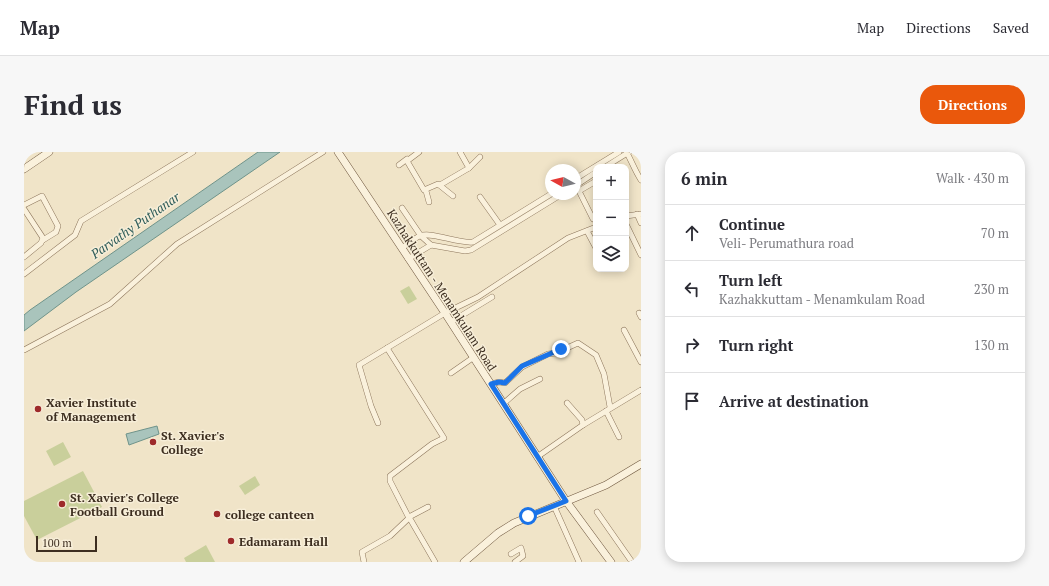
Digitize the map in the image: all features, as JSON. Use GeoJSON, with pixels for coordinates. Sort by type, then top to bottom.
{"type":"FeatureCollection","features":[{"type":"Feature","properties":{"kind":"main road"},"geometry":{"type":"LineString","coordinates":[[24,169],[49,152]]}},
{"type":"Feature","properties":{"kind":"main road","name":"Kazhakkuttam - Menamkulam Road"},"geometry":{"type":"LineString","coordinates":[[338,152],[451,322],[566,501],[611,562]]}},
{"type":"Feature","properties":{"kind":"main road"},"geometry":{"type":"LineString","coordinates":[[464,562],[498,533],[514,523],[606,485],[641,464]]}},
{"type":"Feature","properties":{"kind":"street"},"geometry":{"type":"LineString","coordinates":[[24,274],[75,235],[81,221],[193,152]]}},
{"type":"Feature","properties":{"kind":"street"},"geometry":{"type":"LineString","coordinates":[[24,350],[110,304],[177,244],[323,152]]}},
{"type":"Feature","properties":{"kind":"street"},"geometry":{"type":"LineString","coordinates":[[399,165],[419,152]]}},
{"type":"Feature","properties":{"kind":"street"},"geometry":{"type":"LineString","coordinates":[[460,152],[470,168]]}},
{"type":"Feature","properties":{"kind":"street"},"geometry":{"type":"LineString","coordinates":[[604,164],[619,152]]}},
{"type":"Feature","properties":{"kind":"street"},"geometry":{"type":"LineString","coordinates":[[610,164],[628,152],[634,165],[634,171],[641,180]]}},
{"type":"Feature","properties":{"kind":"street"},"geometry":{"type":"LineString","coordinates":[[426,191],[470,168],[480,157]]}},
{"type":"Feature","properties":{"kind":"street"},"geometry":{"type":"LineString","coordinates":[[407,160],[408,164],[426,191],[429,202]]}},
{"type":"Feature","properties":{"kind":"street"},"geometry":{"type":"LineString","coordinates":[[581,177],[593,172]]}},
{"type":"Feature","properties":{"kind":"street"},"geometry":{"type":"LineString","coordinates":[[581,182],[593,173]]}},
{"type":"Feature","properties":{"kind":"street"},"geometry":{"type":"LineString","coordinates":[[593,183],[579,191],[593,219]]}},
{"type":"Feature","properties":{"kind":"street"},"geometry":{"type":"LineString","coordinates":[[440,184],[453,196]]}},
{"type":"Feature","properties":{"kind":"street"},"geometry":{"type":"LineString","coordinates":[[24,205],[42,196],[58,226],[56,232],[43,240],[25,255]]}},
{"type":"Feature","properties":{"kind":"street"},"geometry":{"type":"LineString","coordinates":[[480,197],[500,225]]}},
{"type":"Feature","properties":{"kind":"street"},"geometry":{"type":"LineString","coordinates":[[402,248],[421,236],[427,235],[465,242],[473,242],[545,198]]}},
{"type":"Feature","properties":{"kind":"street"},"geometry":{"type":"LineString","coordinates":[[402,208],[421,236],[431,245],[465,251],[471,250],[552,200]]}},
{"type":"Feature","properties":{"kind":"street"},"geometry":{"type":"LineString","coordinates":[[24,209],[42,235],[43,240]]}},
{"type":"Feature","properties":{"kind":"street"},"geometry":{"type":"LineString","coordinates":[[629,216],[639,214],[641,223]]}},
{"type":"Feature","properties":{"kind":"street"},"geometry":{"type":"LineString","coordinates":[[512,218],[516,223]]}},
{"type":"Feature","properties":{"kind":"street"},"geometry":{"type":"LineString","coordinates":[[378,423],[371,406],[359,365],[445,313],[478,297],[568,238],[593,228]]}},
{"type":"Feature","properties":{"kind":"street"},"geometry":{"type":"LineString","coordinates":[[629,230],[641,255]]}},
{"type":"Feature","properties":{"kind":"street"},"geometry":{"type":"LineString","coordinates":[[587,231],[593,242]]}},
{"type":"Feature","properties":{"kind":"street"},"geometry":{"type":"LineString","coordinates":[[408,259],[431,245]]}},
{"type":"Feature","properties":{"kind":"street"},"geometry":{"type":"LineString","coordinates":[[451,322],[492,297]]}},
{"type":"Feature","properties":{"kind":"street"},"geometry":{"type":"LineString","coordinates":[[624,330],[641,362]]}},
{"type":"Feature","properties":{"kind":"street"},"geometry":{"type":"LineString","coordinates":[[491,384],[499,382],[505,383],[522,366],[548,354],[556,353],[578,343],[596,355],[604,374],[608,409],[619,437]]}},
{"type":"Feature","properties":{"kind":"street"},"geometry":{"type":"LineString","coordinates":[[387,348],[444,436],[443,440],[432,444],[390,476],[390,481],[435,562]]}},
{"type":"Feature","properties":{"kind":"street"},"geometry":{"type":"LineString","coordinates":[[451,373],[474,358]]}},
{"type":"Feature","properties":{"kind":"street"},"geometry":{"type":"LineString","coordinates":[[503,404],[520,389],[540,379]]}},
{"type":"Feature","properties":{"kind":"street"},"geometry":{"type":"LineString","coordinates":[[537,457],[583,425],[641,390]]}},
{"type":"Feature","properties":{"kind":"street"},"geometry":{"type":"LineString","coordinates":[[567,403],[582,420],[583,425]]}},
{"type":"Feature","properties":{"kind":"street"},"geometry":{"type":"LineString","coordinates":[[554,506],[579,562]]}},
{"type":"Feature","properties":{"kind":"street"},"geometry":{"type":"LineString","coordinates":[[364,562],[362,552],[390,536],[408,522],[409,517],[428,507]]}},
{"type":"Feature","properties":{"kind":"street"},"geometry":{"type":"LineString","coordinates":[[598,512],[632,562]]}},
{"type":"Feature","properties":{"kind":"street"},"geometry":{"type":"LineString","coordinates":[[511,554],[521,548],[523,556],[515,562]]}},
{"type":"Feature","properties":{"kind":"green space"},"geometry":{"type":"Polygon","coordinates":[[[409,286],[417,299],[408,304],[400,291],[409,286]]]}},
{"type":"Feature","properties":{"kind":"green space"},"geometry":{"type":"Polygon","coordinates":[[[63,442],[71,457],[54,466],[46,451],[63,442]]]}},
{"type":"Feature","properties":{"kind":"green space","name":"St. Xavier's College Football Ground"},"geometry":{"type":"Polygon","coordinates":[[[83,471],[102,507],[37,540],[24,516],[24,501],[83,471]]]}},
{"type":"Feature","properties":{"kind":"green space"},"geometry":{"type":"Polygon","coordinates":[[[255,476],[260,485],[245,495],[239,486],[255,476]]]}},
{"type":"Feature","properties":{"kind":"green space"},"geometry":{"type":"Polygon","coordinates":[[[206,545],[215,562],[186,562],[184,558],[206,545]]]}},
{"type":"Feature","properties":{"kind":"water"},"geometry":{"type":"Polygon","coordinates":[[[258,152],[280,152],[76,292],[24,331],[24,315],[30,310],[258,152]]]}},
{"type":"Feature","properties":{"kind":"water"},"geometry":{"type":"Polygon","coordinates":[[[157,426],[159,434],[129,445],[126,434],[157,426]]]}},
{"type":"Feature","properties":{"kind":"place","name":"Xavier Institute of Management"},"geometry":{"type":"Point","coordinates":[38,409]}},
{"type":"Feature","properties":{"kind":"place","name":"St. Xavier's College"},"geometry":{"type":"Point","coordinates":[153,442]}},
{"type":"Feature","properties":{"kind":"place","name":"St. Xavier's College Football Ground"},"geometry":{"type":"Point","coordinates":[62,504]}},
{"type":"Feature","properties":{"kind":"place","name":"college canteen"},"geometry":{"type":"Point","coordinates":[217,514]}},
{"type":"Feature","properties":{"kind":"place","name":"Edamaram Hall"},"geometry":{"type":"Point","coordinates":[231,541]}},
{"type":"Feature","properties":{"kind":"route"},"geometry":{"type":"LineString","coordinates":[[528,516],[566,501],[491,384],[499,382],[505,383],[522,366],[548,354],[556,353],[561,349]]}},
{"type":"Feature","properties":{"kind":"water label","name":"Parvathy Puthanar"},"geometry":{"type":"Point","coordinates":[135,225]}}]}
